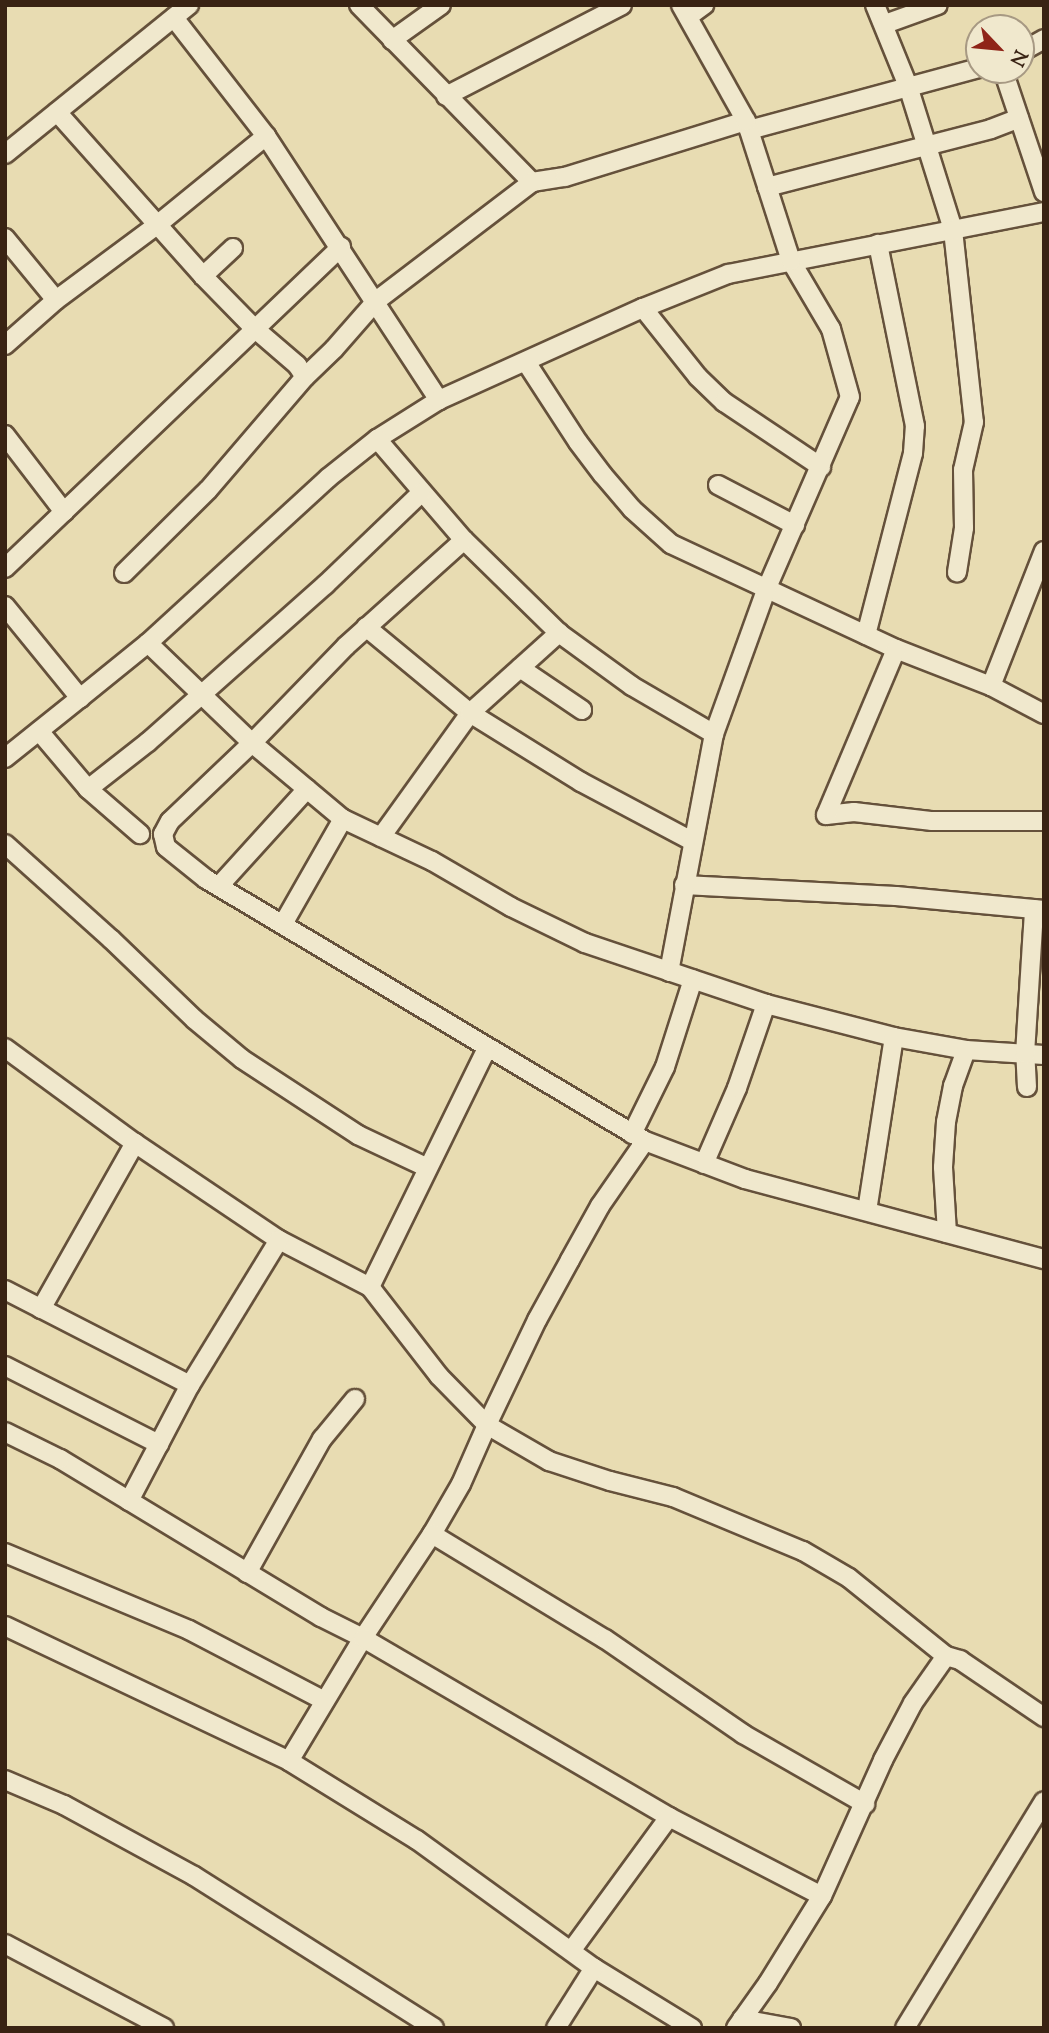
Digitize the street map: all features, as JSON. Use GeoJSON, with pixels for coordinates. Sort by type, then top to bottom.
{"type":"FeatureCollection","features":[{"type":"Feature","properties":{"kind":"street"},"geometry":{"type":"LineString","coordinates":[[5,154],[189,5]]}},
{"type":"Feature","properties":{"kind":"street"},"geometry":{"type":"LineString","coordinates":[[359,5],[532,182]]}},
{"type":"Feature","properties":{"kind":"street"},"geometry":{"type":"LineString","coordinates":[[392,40],[441,5]]}},
{"type":"Feature","properties":{"kind":"street"},"geometry":{"type":"LineString","coordinates":[[446,96],[622,5]]}},
{"type":"Feature","properties":{"kind":"street"},"geometry":{"type":"LineString","coordinates":[[669,971],[714,734],[766,590],[848,408],[850,386],[831,329],[791,261],[747,126],[685,10],[704,5]]}},
{"type":"Feature","properties":{"kind":"street"},"geometry":{"type":"LineString","coordinates":[[876,5],[908,86],[953,230],[974,422],[963,470],[964,528],[957,572]]}},
{"type":"Feature","properties":{"kind":"street"},"geometry":{"type":"LineString","coordinates":[[885,24],[938,5]]}},
{"type":"Feature","properties":{"kind":"street"},"geometry":{"type":"LineString","coordinates":[[174,18],[267,136],[439,400]]}},
{"type":"Feature","properties":{"kind":"street"},"geometry":{"type":"LineString","coordinates":[[124,573],[208,491],[305,377],[376,301],[532,182],[565,177],[747,126],[965,72]]}},
{"type":"Feature","properties":{"kind":"street"},"geometry":{"type":"LineString","coordinates":[[1008,84],[1044,192]]}},
{"type":"Feature","properties":{"kind":"street"},"geometry":{"type":"LineString","coordinates":[[57,113],[203,276],[254,328],[297,365],[305,377]]}},
{"type":"Feature","properties":{"kind":"street"},"geometry":{"type":"LineString","coordinates":[[767,187],[991,130],[1019,118]]}},
{"type":"Feature","properties":{"kind":"street"},"geometry":{"type":"LineString","coordinates":[[5,345],[56,300],[157,225],[267,136]]}},
{"type":"Feature","properties":{"kind":"street"},"geometry":{"type":"LineString","coordinates":[[5,758],[148,643],[328,478],[377,439],[439,400],[643,308],[728,274],[1044,212]]}},
{"type":"Feature","properties":{"kind":"street"},"geometry":{"type":"LineString","coordinates":[[5,238],[56,300]]}},
{"type":"Feature","properties":{"kind":"street"},"geometry":{"type":"LineString","coordinates":[[866,635],[913,453],[915,426],[878,244]]}},
{"type":"Feature","properties":{"kind":"street"},"geometry":{"type":"LineString","coordinates":[[5,568],[341,247]]}},
{"type":"Feature","properties":{"kind":"street"},"geometry":{"type":"LineString","coordinates":[[203,276],[233,248]]}},
{"type":"Feature","properties":{"kind":"street"},"geometry":{"type":"LineString","coordinates":[[643,308],[698,377],[724,402],[821,467]]}},
{"type":"Feature","properties":{"kind":"street"},"geometry":{"type":"LineString","coordinates":[[526,362],[578,442],[632,509],[671,544],[897,649],[991,686],[1044,714]]}},
{"type":"Feature","properties":{"kind":"street"},"geometry":{"type":"LineString","coordinates":[[5,435],[64,512]]}},
{"type":"Feature","properties":{"kind":"street"},"geometry":{"type":"LineString","coordinates":[[377,439],[464,540],[559,633],[632,686],[714,734]]}},
{"type":"Feature","properties":{"kind":"street"},"geometry":{"type":"LineString","coordinates":[[718,485],[795,526]]}},
{"type":"Feature","properties":{"kind":"street"},"geometry":{"type":"LineString","coordinates":[[88,789],[148,742],[325,585],[421,493]]}},
{"type":"Feature","properties":{"kind":"street"},"geometry":{"type":"LineString","coordinates":[[464,540],[366,627],[252,743],[170,821],[163,834],[166,846],[183,863],[219,886],[638,1138],[746,1179],[1044,1259]]}},
{"type":"Feature","properties":{"kind":"street"},"geometry":{"type":"LineString","coordinates":[[991,686],[1044,551]]}},
{"type":"Feature","properties":{"kind":"street"},"geometry":{"type":"LineString","coordinates":[[5,606],[80,698]]}},
{"type":"Feature","properties":{"kind":"street"},"geometry":{"type":"LineString","coordinates":[[366,627],[470,713],[581,782],[692,841]]}},
{"type":"Feature","properties":{"kind":"street"},"geometry":{"type":"LineString","coordinates":[[381,837],[470,713],[559,633]]}},
{"type":"Feature","properties":{"kind":"street"},"geometry":{"type":"LineString","coordinates":[[148,643],[252,743],[344,819],[432,861],[511,908],[573,937],[766,1004],[894,1037],[966,1050],[1044,1055]]}},
{"type":"Feature","properties":{"kind":"street"},"geometry":{"type":"LineString","coordinates":[[897,649],[826,816],[853,812],[932,821],[1044,821]]}},
{"type":"Feature","properties":{"kind":"street"},"geometry":{"type":"LineString","coordinates":[[520,668],[582,710]]}},
{"type":"Feature","properties":{"kind":"street"},"geometry":{"type":"LineString","coordinates":[[38,731],[88,789],[140,834]]}},
{"type":"Feature","properties":{"kind":"street"},"geometry":{"type":"LineString","coordinates":[[219,886],[307,789]]}},
{"type":"Feature","properties":{"kind":"street"},"geometry":{"type":"LineString","coordinates":[[282,923],[344,819]]}},
{"type":"Feature","properties":{"kind":"street"},"geometry":{"type":"LineString","coordinates":[[5,845],[111,939],[194,1019],[242,1059],[358,1135],[428,1168]]}},
{"type":"Feature","properties":{"kind":"street"},"geometry":{"type":"LineString","coordinates":[[684,885],[896,896],[1039,910],[1025,1054],[1027,1087]]}},
{"type":"Feature","properties":{"kind":"street"},"geometry":{"type":"LineString","coordinates":[[289,1761],[461,1484],[487,1425],[564,1272],[638,1138],[665,1067],[693,979]]}},
{"type":"Feature","properties":{"kind":"street"},"geometry":{"type":"LineString","coordinates":[[704,1164],[737,1088],[766,1004]]}},
{"type":"Feature","properties":{"kind":"street"},"geometry":{"type":"LineString","coordinates":[[867,1211],[894,1037]]}},
{"type":"Feature","properties":{"kind":"street"},"geometry":{"type":"LineString","coordinates":[[5,1048],[135,1143],[279,1240],[370,1287],[439,1376],[487,1425],[549,1461],[610,1481],[673,1497],[803,1551],[849,1578],[946,1656],[960,1660],[1044,1717]]}},
{"type":"Feature","properties":{"kind":"street"},"geometry":{"type":"LineString","coordinates":[[370,1287],[487,1048]]}},
{"type":"Feature","properties":{"kind":"street"},"geometry":{"type":"LineString","coordinates":[[947,1233],[943,1167],[946,1122],[953,1086],[966,1050]]}},
{"type":"Feature","properties":{"kind":"street"},"geometry":{"type":"LineString","coordinates":[[41,1308],[135,1143]]}},
{"type":"Feature","properties":{"kind":"street"},"geometry":{"type":"LineString","coordinates":[[129,1502],[190,1385],[279,1240]]}},
{"type":"Feature","properties":{"kind":"street"},"geometry":{"type":"LineString","coordinates":[[5,1290],[190,1385]]}},
{"type":"Feature","properties":{"kind":"street"},"geometry":{"type":"LineString","coordinates":[[5,1366],[159,1444]]}},
{"type":"Feature","properties":{"kind":"street"},"geometry":{"type":"LineString","coordinates":[[247,1573],[322,1439],[355,1398]]}},
{"type":"Feature","properties":{"kind":"street"},"geometry":{"type":"LineString","coordinates":[[5,1432],[60,1459],[321,1617],[363,1638],[669,1817],[822,1896]]}},
{"type":"Feature","properties":{"kind":"street"},"geometry":{"type":"LineString","coordinates":[[432,1534],[605,1639],[743,1734],[865,1804]]}},
{"type":"Feature","properties":{"kind":"street"},"geometry":{"type":"LineString","coordinates":[[5,1553],[189,1630],[325,1701]]}},
{"type":"Feature","properties":{"kind":"street"},"geometry":{"type":"LineString","coordinates":[[5,1626],[289,1761],[440,1855],[594,1968],[692,2028]]}},
{"type":"Feature","properties":{"kind":"street"},"geometry":{"type":"LineString","coordinates":[[739,2023],[768,1983],[822,1896],[913,1703],[946,1656]]}},
{"type":"Feature","properties":{"kind":"street"},"geometry":{"type":"LineString","coordinates":[[5,1780],[64,1805],[194,1876],[434,2028]]}},
{"type":"Feature","properties":{"kind":"street"},"geometry":{"type":"LineString","coordinates":[[905,2028],[1044,1801]]}},
{"type":"Feature","properties":{"kind":"street"},"geometry":{"type":"LineString","coordinates":[[571,1951],[669,1817]]}},
{"type":"Feature","properties":{"kind":"street"},"geometry":{"type":"LineString","coordinates":[[5,1944],[164,2028]]}},
{"type":"Feature","properties":{"kind":"street"},"geometry":{"type":"LineString","coordinates":[[556,2028],[594,1968]]}},
{"type":"Feature","properties":{"kind":"street"},"geometry":{"type":"LineString","coordinates":[[739,2023],[791,2028]]}}]}
